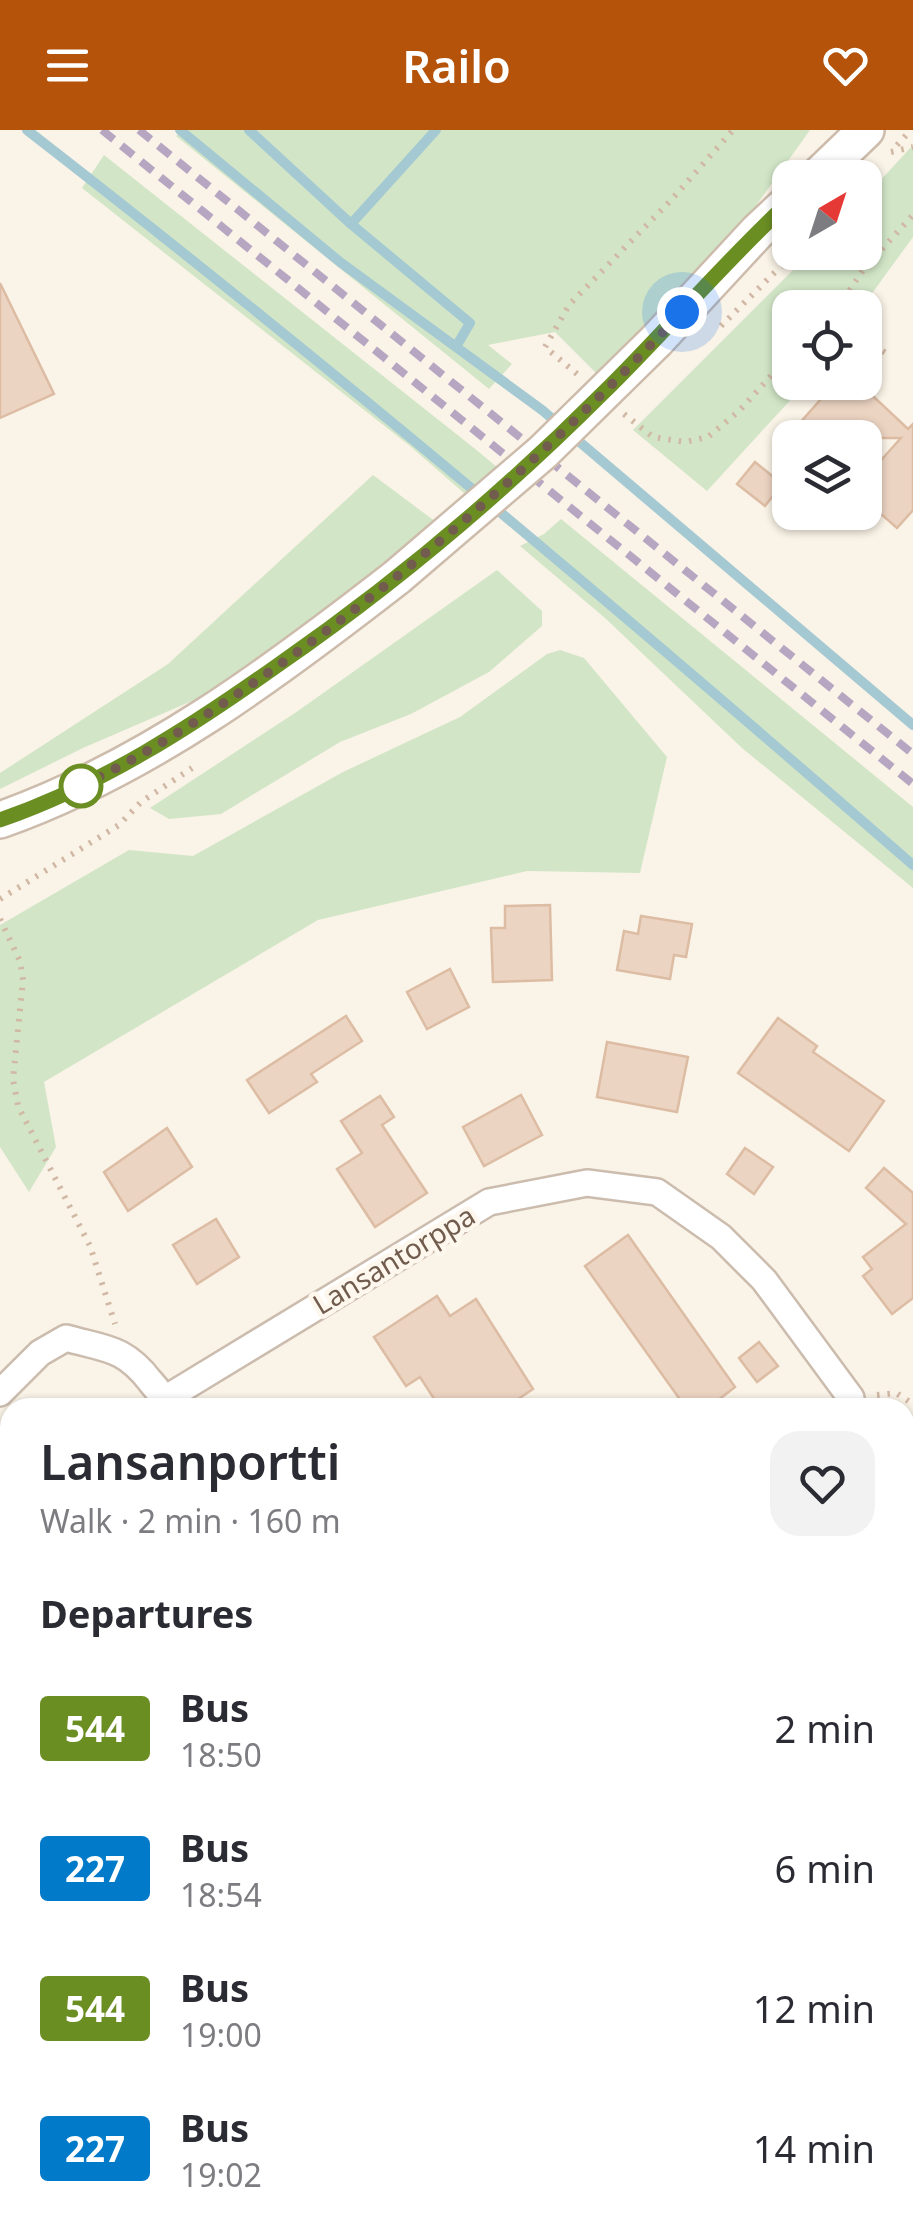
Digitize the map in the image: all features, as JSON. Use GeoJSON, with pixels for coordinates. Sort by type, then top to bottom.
{"type":"FeatureCollection","features":[{"type":"Feature","properties":{"kind":"street"},"geometry":{"type":"LineString","coordinates":[[808,160],[829,130]]}},
{"type":"Feature","properties":{"kind":"street"},"geometry":{"type":"LineString","coordinates":[[846,160],[878,141]]}},
{"type":"Feature","properties":{"kind":"street"},"geometry":{"type":"LineString","coordinates":[[758,231],[772,211]]}},
{"type":"Feature","properties":{"kind":"street"},"geometry":{"type":"LineString","coordinates":[[9,820],[115,770],[205,716],[397,577],[543,452],[657,340],[772,218]]}},
{"type":"Feature","properties":{"kind":"street","name":"Lansantorppa"},"geometry":{"type":"LineString","coordinates":[[174,1398],[489,1202],[587,1184],[657,1192],[722,1237],[764,1280],[851,1398]]}},
{"type":"Feature","properties":{"kind":"street"},"geometry":{"type":"LineString","coordinates":[[0,1393],[40,1353],[66,1338],[124,1354],[135,1361],[162,1398]]}},
{"type":"Feature","properties":{"kind":"path"},"geometry":{"type":"LineString","coordinates":[[590,386],[546,347],[569,305],[733,130]]}},
{"type":"Feature","properties":{"kind":"path"},"geometry":{"type":"LineString","coordinates":[[878,141],[913,147]]}},
{"type":"Feature","properties":{"kind":"path"},"geometry":{"type":"LineString","coordinates":[[850,290],[913,215]]}},
{"type":"Feature","properties":{"kind":"path"},"geometry":{"type":"LineString","coordinates":[[712,334],[777,270]]}},
{"type":"Feature","properties":{"kind":"path"},"geometry":{"type":"LineString","coordinates":[[882,351],[889,355]]}},
{"type":"Feature","properties":{"kind":"path"},"geometry":{"type":"LineString","coordinates":[[618,408],[653,438],[685,442],[708,437],[772,375]]}},
{"type":"Feature","properties":{"kind":"path"},"geometry":{"type":"LineString","coordinates":[[0,918],[20,960],[23,980],[13,1079],[18,1106],[90,1246],[124,1354]]}},
{"type":"Feature","properties":{"kind":"path"},"geometry":{"type":"LineString","coordinates":[[851,1398],[896,1393],[904,1398]]}},
{"type":"Feature","properties":{"kind":"green space"},"geometry":{"type":"Polygon","coordinates":[[[184,130],[810,130],[789,160],[772,160],[772,183],[750,214],[603,380],[555,332],[488,345],[512,364],[489,389],[176,136],[184,130]]]}},
{"type":"Feature","properties":{"kind":"green space"},"geometry":{"type":"Polygon","coordinates":[[[913,145],[913,237],[874,290],[773,290],[793,270],[882,270],[882,179],[913,145]]]}},
{"type":"Feature","properties":{"kind":"green space"},"geometry":{"type":"Polygon","coordinates":[[[104,155],[503,472],[495,482],[464,493],[410,446],[82,188],[104,155]]]}},
{"type":"Feature","properties":{"kind":"green space"},"geometry":{"type":"Polygon","coordinates":[[[772,291],[772,400],[790,400],[707,491],[633,430],[772,291]]]}},
{"type":"Feature","properties":{"kind":"green space"},"geometry":{"type":"Polygon","coordinates":[[[373,475],[440,525],[215,691],[0,789],[0,773],[168,664],[373,475]]]}},
{"type":"Feature","properties":{"kind":"green space"},"geometry":{"type":"Polygon","coordinates":[[[561,519],[913,807],[913,888],[742,748],[605,618],[520,546],[544,534],[561,519]]]}},
{"type":"Feature","properties":{"kind":"green space"},"geometry":{"type":"Polygon","coordinates":[[[497,570],[542,611],[542,626],[489,672],[411,714],[340,742],[221,814],[169,819],[150,808],[295,713],[497,570]]]}},
{"type":"Feature","properties":{"kind":"green space"},"geometry":{"type":"Polygon","coordinates":[[[560,650],[584,658],[667,757],[640,873],[527,871],[318,920],[44,1082],[56,1147],[29,1192],[0,1147],[0,925],[129,850],[193,856],[343,772],[460,717],[547,654],[560,650]]]}},
{"type":"Feature","properties":{"kind":"building"},"geometry":{"type":"Polygon","coordinates":[[[0,283],[54,394],[0,418],[0,283]]]}},
{"type":"Feature","properties":{"kind":"building"},"geometry":{"type":"Polygon","coordinates":[[[820,400],[877,400],[908,429],[913,424],[913,510],[897,528],[882,515],[882,459],[901,438],[882,438],[882,420],[803,420],[820,400]]]}},
{"type":"Feature","properties":{"kind":"building"},"geometry":{"type":"Polygon","coordinates":[[[755,462],[772,476],[772,497],[765,506],[737,484],[755,462]]]}},
{"type":"Feature","properties":{"kind":"building"},"geometry":{"type":"Polygon","coordinates":[[[550,905],[552,980],[493,982],[491,928],[505,928],[505,906],[550,905]]]}},
{"type":"Feature","properties":{"kind":"building"},"geometry":{"type":"Polygon","coordinates":[[[641,916],[692,924],[686,957],[674,955],[670,979],[617,970],[624,931],[638,934],[641,916]]]}},
{"type":"Feature","properties":{"kind":"building"},"geometry":{"type":"Polygon","coordinates":[[[450,969],[469,1007],[427,1029],[407,992],[450,969]]]}},
{"type":"Feature","properties":{"kind":"building"},"geometry":{"type":"Polygon","coordinates":[[[346,1016],[362,1041],[311,1074],[317,1082],[269,1113],[247,1080],[346,1016]]]}},
{"type":"Feature","properties":{"kind":"building"},"geometry":{"type":"Polygon","coordinates":[[[778,1018],[817,1046],[813,1052],[884,1101],[849,1151],[738,1073],[778,1018]]]}},
{"type":"Feature","properties":{"kind":"building"},"geometry":{"type":"Polygon","coordinates":[[[607,1042],[688,1057],[677,1112],[597,1097],[607,1042]]]}},
{"type":"Feature","properties":{"kind":"building"},"geometry":{"type":"Polygon","coordinates":[[[521,1095],[542,1135],[484,1166],[463,1127],[521,1095]]]}},
{"type":"Feature","properties":{"kind":"building"},"geometry":{"type":"Polygon","coordinates":[[[380,1096],[394,1117],[382,1125],[427,1193],[375,1227],[337,1169],[362,1153],[341,1121],[380,1096]]]}},
{"type":"Feature","properties":{"kind":"building"},"geometry":{"type":"Polygon","coordinates":[[[167,1128],[192,1167],[128,1211],[104,1172],[167,1128]]]}},
{"type":"Feature","properties":{"kind":"building"},"geometry":{"type":"Polygon","coordinates":[[[745,1148],[773,1167],[754,1194],[727,1174],[745,1148]]]}},
{"type":"Feature","properties":{"kind":"building"},"geometry":{"type":"Polygon","coordinates":[[[884,1168],[913,1193],[913,1298],[892,1314],[863,1276],[872,1269],[863,1257],[906,1224],[866,1188],[884,1168]]]}},
{"type":"Feature","properties":{"kind":"building"},"geometry":{"type":"Polygon","coordinates":[[[216,1219],[239,1257],[197,1284],[173,1245],[216,1219]]]}},
{"type":"Feature","properties":{"kind":"building"},"geometry":{"type":"Polygon","coordinates":[[[628,1235],[735,1387],[721,1398],[679,1398],[585,1266],[628,1235]]]}},
{"type":"Feature","properties":{"kind":"building"},"geometry":{"type":"Polygon","coordinates":[[[437,1296],[450,1316],[476,1299],[533,1389],[520,1398],[434,1398],[420,1377],[406,1386],[374,1337],[437,1296]]]}},
{"type":"Feature","properties":{"kind":"building"},"geometry":{"type":"Polygon","coordinates":[[[759,1342],[778,1366],[757,1382],[739,1358],[759,1342]]]}},
{"type":"Feature","properties":{"kind":"waterway"},"geometry":{"type":"LineString","coordinates":[[27,130],[475,491],[913,865]]}},
{"type":"Feature","properties":{"kind":"waterway"},"geometry":{"type":"LineString","coordinates":[[180,130],[340,262],[542,410],[913,725]]}},
{"type":"Feature","properties":{"kind":"waterway"},"geometry":{"type":"LineString","coordinates":[[249,130],[351,224],[470,323],[457,345]]}},
{"type":"Feature","properties":{"kind":"waterway"},"geometry":{"type":"LineString","coordinates":[[351,224],[436,130]]}},
{"type":"Feature","properties":{"kind":"railway"},"geometry":{"type":"LineString","coordinates":[[102,130],[913,784]]}},
{"type":"Feature","properties":{"kind":"railway"},"geometry":{"type":"LineString","coordinates":[[139,130],[913,754]]}},
{"type":"Feature","properties":{"kind":"bus line","name":"544"},"geometry":{"type":"LineString","coordinates":[[0,820],[115,770],[176,734],[331,628],[397,577],[543,452],[657,340],[772,218]]}},
{"type":"Feature","properties":{"kind":"route"},"geometry":{"type":"LineString","coordinates":[[81,786],[74,789],[115,770],[205,716],[397,577],[543,452],[682,312]]}}]}
